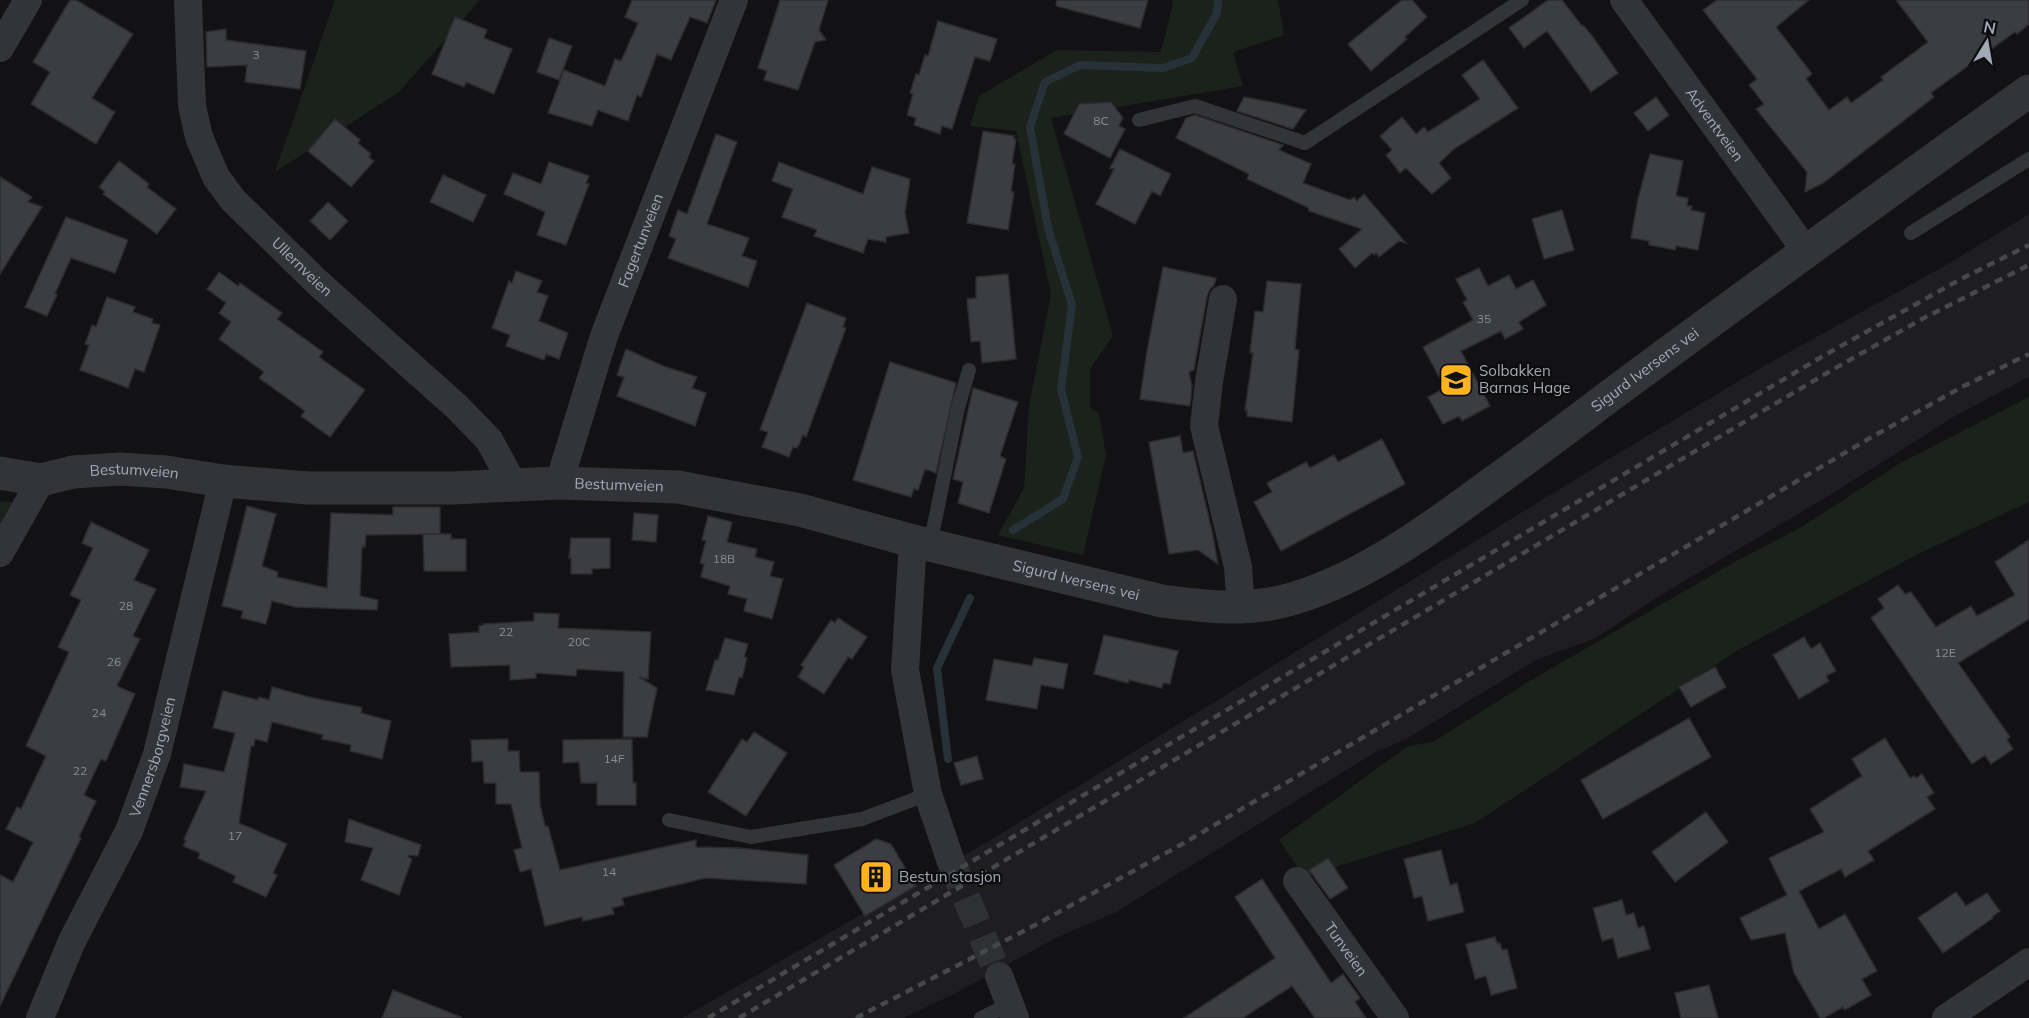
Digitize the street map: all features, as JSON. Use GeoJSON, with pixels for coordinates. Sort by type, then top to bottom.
{"type":"FeatureCollection","features":[{"type":"Feature","properties":{"kind":"street"},"geometry":{"type":"LineString","coordinates":[[1,45],[28,0]]}},
{"type":"Feature","properties":{"kind":"street","name":"Ullernveien"},"geometry":{"type":"LineString","coordinates":[[188,0],[192,106],[199,136],[216,177],[233,200],[318,283],[457,407],[489,440],[513,484]]}},
{"type":"Feature","properties":{"kind":"street","name":"Fagertunveien"},"geometry":{"type":"LineString","coordinates":[[559,483],[604,336],[734,0]]}},
{"type":"Feature","properties":{"kind":"street","name":"Adventveien"},"geometry":{"type":"LineString","coordinates":[[1635,4],[1806,251]]}},
{"type":"Feature","properties":{"kind":"street","name":"Sigurd Iversens vei"},"geometry":{"type":"LineString","coordinates":[[921,543],[1162,602],[1202,607],[1241,608],[1295,598],[1321,588],[1366,567],[1435,526],[1806,251],[2029,91]]}},
{"type":"Feature","properties":{"kind":"street"},"geometry":{"type":"LineString","coordinates":[[1223,299],[1204,426],[1238,567],[1241,608]]}},
{"type":"Feature","properties":{"kind":"street","name":"Bestumveien"},"geometry":{"type":"LineString","coordinates":[[0,473],[41,480],[73,472],[120,470],[166,472],[223,481],[331,488],[452,488],[559,483],[678,488],[800,510],[921,543]]}},
{"type":"Feature","properties":{"kind":"street"},"geometry":{"type":"LineString","coordinates":[[0,553],[41,480]]}},
{"type":"Feature","properties":{"kind":"street","name":"Vennersborgveien"},"geometry":{"type":"LineString","coordinates":[[40,1018],[72,941],[129,831],[157,754],[223,481]]}},
{"type":"Feature","properties":{"kind":"street"},"geometry":{"type":"LineString","coordinates":[[921,543],[905,670],[928,794],[950,859]]}},
{"type":"Feature","properties":{"kind":"street","name":"Tunveien"},"geometry":{"type":"LineString","coordinates":[[1297,881],[1395,1018]]}},
{"type":"Feature","properties":{"kind":"street"},"geometry":{"type":"LineString","coordinates":[[1946,1018],[2029,962]]}},
{"type":"Feature","properties":{"kind":"street"},"geometry":{"type":"LineString","coordinates":[[999,976],[1013,1011]]}},
{"type":"Feature","properties":{"kind":"lane"},"geometry":{"type":"LineString","coordinates":[[1139,120],[1195,106],[1305,143],[1522,0]]}},
{"type":"Feature","properties":{"kind":"lane"},"geometry":{"type":"LineString","coordinates":[[1911,233],[2029,159]]}},
{"type":"Feature","properties":{"kind":"lane"},"geometry":{"type":"LineString","coordinates":[[921,543],[969,370]]}},
{"type":"Feature","properties":{"kind":"lane"},"geometry":{"type":"LineString","coordinates":[[669,820],[751,837],[862,819],[928,794]]}},
{"type":"Feature","properties":{"kind":"lane"},"geometry":{"type":"LineString","coordinates":[[981,1018],[1013,1011]]}},
{"type":"Feature","properties":{"kind":"shaded area"},"geometry":{"type":"Polygon","coordinates":[[[335,0],[480,0],[399,92],[275,172],[335,0]]]}},
{"type":"Feature","properties":{"kind":"shaded area"},"geometry":{"type":"Polygon","coordinates":[[[1172,0],[1278,0],[1284,35],[1233,52],[1243,86],[1051,118],[1113,336],[1090,369],[1090,408],[1099,413],[1106,455],[1083,555],[998,535],[1024,488],[1029,406],[1051,294],[1016,131],[970,126],[979,96],[1057,50],[1161,52],[1172,0]]]}},
{"type":"Feature","properties":{"kind":"shaded area"},"geometry":{"type":"Polygon","coordinates":[[[2029,214],[2029,377],[1960,413],[1825,498],[1659,596],[1596,638],[1538,659],[1406,739],[1374,753],[1116,912],[1056,938],[954,994],[904,1018],[682,1018],[994,838],[1757,370],[1950,263],[2029,214]]]}},
{"type":"Feature","properties":{"kind":"shaded area"},"geometry":{"type":"Polygon","coordinates":[[[2029,397],[2029,502],[1918,554],[1738,650],[1475,823],[1304,877],[1279,840],[1408,746],[1433,742],[1528,682],[1738,560],[1800,528],[1902,462],[2029,397]]]}},
{"type":"Feature","properties":{"kind":"shaded area"},"geometry":{"type":"Polygon","coordinates":[[[0,501],[19,503],[0,536],[0,501]]]}},
{"type":"Feature","properties":{"kind":"building"},"geometry":{"type":"Polygon","coordinates":[[[70,0],[76,0],[133,34],[92,98],[115,112],[96,144],[31,104],[50,72],[33,62],[70,0]]]}},
{"type":"Feature","properties":{"kind":"building"},"geometry":{"type":"Polygon","coordinates":[[[632,0],[716,0],[707,23],[690,17],[671,60],[657,54],[641,97],[637,95],[628,121],[598,110],[592,126],[548,113],[564,70],[605,86],[615,59],[621,61],[638,23],[625,17],[632,0]]]}},
{"type":"Feature","properties":{"kind":"building"},"geometry":{"type":"Polygon","coordinates":[[[780,0],[828,0],[819,30],[826,40],[815,42],[798,90],[764,80],[767,71],[758,68],[780,0]]]}},
{"type":"Feature","properties":{"kind":"building"},"geometry":{"type":"Polygon","coordinates":[[[1057,0],[1148,0],[1140,28],[1056,6],[1057,0]]]}},
{"type":"Feature","properties":{"kind":"building"},"geometry":{"type":"Polygon","coordinates":[[[1402,0],[1412,0],[1427,17],[1405,37],[1407,39],[1371,71],[1348,44],[1402,0]]]}},
{"type":"Feature","properties":{"kind":"building"},"geometry":{"type":"Polygon","coordinates":[[[1548,0],[1562,0],[1593,37],[1618,73],[1591,92],[1547,31],[1524,48],[1509,28],[1548,0]]]}},
{"type":"Feature","properties":{"kind":"building"},"geometry":{"type":"Polygon","coordinates":[[[1717,0],[1809,0],[1776,27],[1812,74],[1806,79],[1829,110],[1847,97],[1851,103],[1883,80],[1881,77],[1928,42],[1896,0],[2029,0],[2029,24],[1931,93],[1934,97],[1823,183],[1805,192],[1807,172],[1756,109],[1764,104],[1749,85],[1757,79],[1703,10],[1717,0]]]}},
{"type":"Feature","properties":{"kind":"building"},"geometry":{"type":"Polygon","coordinates":[[[455,17],[487,30],[484,38],[512,49],[494,94],[466,82],[464,87],[432,74],[455,17]]]}},
{"type":"Feature","properties":{"kind":"building"},"geometry":{"type":"Polygon","coordinates":[[[938,21],[997,39],[990,61],[975,57],[952,129],[942,126],[940,134],[914,125],[916,118],[907,115],[916,74],[919,75],[925,55],[928,56],[938,21]]]}},
{"type":"Feature","properties":{"kind":"building"},"geometry":{"type":"Polygon","coordinates":[[[226,29],[226,40],[306,51],[300,89],[245,82],[247,65],[207,67],[206,32],[226,29]]]}},
{"type":"Feature","properties":{"kind":"building"},"geometry":{"type":"Polygon","coordinates":[[[549,38],[572,46],[559,80],[537,72],[549,38]]]}},
{"type":"Feature","properties":{"kind":"building"},"geometry":{"type":"Polygon","coordinates":[[[1483,60],[1518,108],[1454,149],[1439,163],[1451,178],[1432,194],[1406,168],[1400,173],[1386,155],[1392,150],[1380,136],[1402,117],[1416,134],[1424,127],[1428,132],[1480,99],[1462,75],[1483,60]]]}},
{"type":"Feature","properties":{"kind":"building"},"geometry":{"type":"Polygon","coordinates":[[[1244,97],[1306,110],[1293,129],[1237,111],[1244,97]]]}},
{"type":"Feature","properties":{"kind":"building"},"geometry":{"type":"Polygon","coordinates":[[[1656,97],[1669,115],[1648,131],[1634,113],[1656,97]]]}},
{"type":"Feature","properties":{"kind":"building"},"geometry":{"type":"Polygon","coordinates":[[[1111,102],[1123,118],[1119,126],[1125,129],[1110,158],[1064,134],[1079,104],[1111,102]]]}},
{"type":"Feature","properties":{"kind":"building"},"geometry":{"type":"Polygon","coordinates":[[[1195,115],[1283,145],[1279,150],[1311,164],[1303,183],[1350,200],[1354,197],[1357,201],[1364,194],[1406,243],[1399,241],[1379,257],[1376,253],[1374,255],[1372,253],[1355,268],[1339,249],[1362,229],[1309,211],[1309,208],[1247,179],[1249,174],[1176,138],[1186,118],[1195,115]]]}},
{"type":"Feature","properties":{"kind":"building"},"geometry":{"type":"Polygon","coordinates":[[[335,119],[360,140],[358,143],[371,154],[369,157],[374,161],[351,187],[308,151],[335,119]]]}},
{"type":"Feature","properties":{"kind":"building"},"geometry":{"type":"Polygon","coordinates":[[[983,131],[1014,136],[1016,139],[1012,164],[1015,164],[1011,192],[1014,192],[1008,230],[967,223],[983,131]]]}},
{"type":"Feature","properties":{"kind":"building"},"geometry":{"type":"Polygon","coordinates":[[[716,134],[737,142],[707,224],[749,238],[742,256],[757,261],[748,287],[668,258],[676,239],[669,236],[678,210],[687,214],[716,134]]]}},
{"type":"Feature","properties":{"kind":"building"},"geometry":{"type":"Polygon","coordinates":[[[1120,149],[1171,174],[1160,196],[1152,191],[1135,224],[1096,204],[1114,169],[1110,168],[1120,149]]]}},
{"type":"Feature","properties":{"kind":"building"},"geometry":{"type":"Polygon","coordinates":[[[1650,154],[1683,161],[1676,196],[1688,198],[1687,206],[1692,206],[1691,210],[1705,213],[1698,250],[1676,246],[1675,250],[1649,245],[1649,241],[1631,238],[1650,154]]]}},
{"type":"Feature","properties":{"kind":"building"},"geometry":{"type":"Polygon","coordinates":[[[119,161],[149,184],[147,187],[176,209],[157,234],[103,194],[105,192],[99,187],[119,161]]]}},
{"type":"Feature","properties":{"kind":"building"},"geometry":{"type":"Polygon","coordinates":[[[549,162],[589,176],[586,183],[589,184],[566,245],[537,235],[545,212],[504,194],[513,173],[541,184],[549,162]]]}},
{"type":"Feature","properties":{"kind":"building"},"geometry":{"type":"Polygon","coordinates":[[[779,162],[863,194],[872,167],[910,179],[905,213],[909,233],[886,237],[886,242],[868,239],[863,253],[814,236],[817,230],[782,217],[793,189],[772,181],[779,162]]]}},
{"type":"Feature","properties":{"kind":"building"},"geometry":{"type":"Polygon","coordinates":[[[443,175],[486,195],[473,222],[430,202],[443,175]]]}},
{"type":"Feature","properties":{"kind":"building"},"geometry":{"type":"Polygon","coordinates":[[[0,177],[32,197],[28,202],[42,207],[0,274],[0,177]]]}},
{"type":"Feature","properties":{"kind":"building"},"geometry":{"type":"Polygon","coordinates":[[[328,202],[348,221],[330,240],[310,221],[328,202]]]}},
{"type":"Feature","properties":{"kind":"building"},"geometry":{"type":"Polygon","coordinates":[[[1562,210],[1574,250],[1544,259],[1532,219],[1562,210]]]}},
{"type":"Feature","properties":{"kind":"building"},"geometry":{"type":"Polygon","coordinates":[[[66,217],[128,240],[115,273],[71,258],[47,316],[25,307],[66,217]]]}},
{"type":"Feature","properties":{"kind":"building"},"geometry":{"type":"Polygon","coordinates":[[[1163,267],[1216,278],[1207,296],[1194,370],[1189,372],[1192,386],[1190,406],[1140,399],[1163,267]]]}},
{"type":"Feature","properties":{"kind":"building"},"geometry":{"type":"Polygon","coordinates":[[[1479,268],[1488,286],[1509,275],[1516,289],[1533,280],[1546,305],[1519,322],[1523,329],[1505,339],[1501,331],[1461,351],[1490,406],[1462,421],[1459,416],[1443,424],[1428,397],[1445,388],[1423,347],[1473,320],[1463,302],[1467,300],[1456,279],[1479,268]]]}},
{"type":"Feature","properties":{"kind":"building"},"geometry":{"type":"Polygon","coordinates":[[[516,271],[542,281],[537,292],[548,296],[539,321],[568,333],[559,359],[546,354],[544,360],[506,346],[510,335],[492,328],[509,281],[512,283],[516,271]]]}},
{"type":"Feature","properties":{"kind":"building"},"geometry":{"type":"Polygon","coordinates":[[[219,272],[238,286],[240,283],[282,313],[277,319],[323,352],[319,357],[365,390],[330,437],[301,416],[305,411],[259,378],[264,372],[219,339],[231,322],[219,313],[226,303],[207,289],[219,272]]]}},
{"type":"Feature","properties":{"kind":"building"},"geometry":{"type":"Polygon","coordinates":[[[1008,274],[1016,359],[982,363],[980,341],[971,342],[967,299],[976,298],[976,277],[1008,274]]]}},
{"type":"Feature","properties":{"kind":"building"},"geometry":{"type":"Polygon","coordinates":[[[1267,281],[1301,284],[1295,349],[1299,350],[1292,422],[1247,416],[1247,410],[1245,410],[1253,353],[1250,353],[1255,311],[1263,312],[1267,281]]]}},
{"type":"Feature","properties":{"kind":"building"},"geometry":{"type":"Polygon","coordinates":[[[107,297],[135,307],[133,312],[153,319],[152,323],[160,325],[144,372],[135,369],[128,388],[80,370],[89,345],[85,344],[92,325],[96,327],[107,297]]]}},
{"type":"Feature","properties":{"kind":"building"},"geometry":{"type":"Polygon","coordinates":[[[807,303],[846,318],[843,327],[846,328],[806,437],[803,435],[797,448],[793,447],[789,457],[762,447],[768,432],[760,430],[807,303]]]}},
{"type":"Feature","properties":{"kind":"building"},"geometry":{"type":"Polygon","coordinates":[[[626,349],[663,366],[697,377],[692,388],[706,393],[695,426],[617,396],[624,377],[617,375],[626,349]]]}},
{"type":"Feature","properties":{"kind":"building"},"geometry":{"type":"Polygon","coordinates":[[[890,362],[956,383],[936,473],[925,469],[918,490],[914,489],[911,497],[853,480],[890,362]]]}},
{"type":"Feature","properties":{"kind":"building"},"geometry":{"type":"Polygon","coordinates":[[[973,388],[1018,402],[1000,456],[1006,459],[989,513],[958,503],[963,482],[953,479],[973,388]]]}},
{"type":"Feature","properties":{"kind":"building"},"geometry":{"type":"Polygon","coordinates":[[[1180,436],[1183,453],[1193,451],[1218,564],[1198,550],[1169,554],[1149,442],[1180,436]]]}},
{"type":"Feature","properties":{"kind":"building"},"geometry":{"type":"Polygon","coordinates":[[[1382,439],[1405,484],[1281,551],[1254,502],[1272,492],[1267,483],[1306,462],[1310,468],[1334,455],[1338,462],[1382,439]]]}},
{"type":"Feature","properties":{"kind":"building"},"geometry":{"type":"Polygon","coordinates":[[[247,506],[276,514],[262,566],[278,572],[277,577],[327,588],[331,513],[393,515],[393,507],[440,507],[440,534],[366,535],[365,547],[362,547],[360,596],[378,600],[377,610],[295,607],[272,601],[266,624],[241,618],[243,611],[222,606],[247,506]]]}},
{"type":"Feature","properties":{"kind":"building"},"geometry":{"type":"Polygon","coordinates":[[[634,513],[658,515],[656,542],[632,540],[634,513]]]}},
{"type":"Feature","properties":{"kind":"building"},"geometry":{"type":"Polygon","coordinates":[[[708,516],[732,522],[727,542],[757,549],[755,557],[774,562],[770,576],[783,579],[772,619],[744,611],[747,599],[728,594],[730,586],[701,577],[704,564],[700,563],[706,541],[702,540],[708,516]]]}},
{"type":"Feature","properties":{"kind":"building"},"geometry":{"type":"Polygon","coordinates":[[[91,522],[149,550],[134,580],[156,589],[133,636],[140,639],[117,686],[135,694],[106,761],[101,759],[84,795],[96,801],[79,837],[81,838],[0,1006],[0,875],[13,882],[33,842],[6,829],[17,807],[21,809],[46,756],[26,746],[69,652],[58,647],[81,600],[70,595],[93,548],[82,543],[91,522]]]}},
{"type":"Feature","properties":{"kind":"building"},"geometry":{"type":"Polygon","coordinates":[[[423,534],[451,534],[451,539],[466,539],[466,571],[424,571],[423,534]]]}},
{"type":"Feature","properties":{"kind":"building"},"geometry":{"type":"Polygon","coordinates":[[[571,538],[610,538],[610,568],[592,569],[592,574],[571,574],[571,558],[569,558],[571,538]]]}},
{"type":"Feature","properties":{"kind":"building"},"geometry":{"type":"Polygon","coordinates":[[[2029,540],[2029,619],[1958,663],[2010,737],[2007,740],[2013,749],[1991,764],[1985,755],[1972,764],[1871,618],[1884,608],[1878,599],[1898,585],[1905,594],[1911,592],[1936,627],[1971,606],[1977,616],[2015,595],[1995,562],[2029,540]]]}},
{"type":"Feature","properties":{"kind":"building"},"geometry":{"type":"Polygon","coordinates":[[[534,613],[559,614],[558,628],[651,632],[648,679],[639,677],[657,688],[647,737],[623,737],[624,672],[577,669],[576,676],[536,673],[536,678],[510,680],[510,665],[451,667],[449,634],[479,632],[479,626],[483,624],[534,621],[534,613]]]}},
{"type":"Feature","properties":{"kind":"building"},"geometry":{"type":"Polygon","coordinates":[[[838,618],[867,637],[852,659],[848,657],[824,694],[798,677],[804,667],[801,665],[831,620],[835,623],[838,618]]]}},
{"type":"Feature","properties":{"kind":"building"},"geometry":{"type":"Polygon","coordinates":[[[1104,635],[1178,651],[1170,684],[1163,683],[1162,688],[1129,680],[1128,683],[1094,674],[1104,635]]]}},
{"type":"Feature","properties":{"kind":"building"},"geometry":{"type":"Polygon","coordinates":[[[1804,637],[1811,649],[1820,643],[1836,671],[1826,676],[1829,681],[1799,699],[1773,655],[1804,637]]]}},
{"type":"Feature","properties":{"kind":"building"},"geometry":{"type":"Polygon","coordinates":[[[725,638],[748,644],[742,678],[739,677],[734,695],[706,690],[715,660],[718,660],[725,638]]]}},
{"type":"Feature","properties":{"kind":"building"},"geometry":{"type":"Polygon","coordinates":[[[1034,658],[1068,664],[1063,689],[1041,685],[1037,709],[986,700],[994,659],[1032,666],[1034,658]]]}},
{"type":"Feature","properties":{"kind":"building"},"geometry":{"type":"Polygon","coordinates":[[[1715,667],[1726,687],[1691,707],[1679,687],[1715,667]]]}},
{"type":"Feature","properties":{"kind":"building"},"geometry":{"type":"Polygon","coordinates":[[[272,687],[360,707],[362,708],[361,713],[391,721],[382,759],[350,751],[351,745],[322,739],[323,735],[272,722],[267,742],[255,739],[254,746],[251,746],[239,823],[287,844],[273,873],[277,875],[266,897],[233,882],[236,876],[198,858],[200,853],[183,846],[206,791],[180,787],[184,764],[224,772],[235,733],[213,728],[223,691],[258,700],[259,697],[269,700],[272,687]]]}},
{"type":"Feature","properties":{"kind":"building"},"geometry":{"type":"Polygon","coordinates":[[[1689,718],[1711,757],[1603,819],[1581,780],[1689,718]]]}},
{"type":"Feature","properties":{"kind":"building"},"geometry":{"type":"Polygon","coordinates":[[[754,732],[787,753],[746,816],[708,792],[742,739],[747,742],[754,732]]]}},
{"type":"Feature","properties":{"kind":"building"},"geometry":{"type":"Polygon","coordinates":[[[1885,738],[1910,778],[1914,776],[1916,778],[1922,774],[1934,793],[1927,797],[1935,809],[1868,851],[1874,860],[1845,877],[1841,869],[1799,891],[1819,929],[1845,914],[1877,971],[1862,979],[1871,995],[1845,1010],[1843,1007],[1820,1018],[1794,973],[1785,933],[1751,940],[1740,918],[1787,895],[1769,858],[1824,832],[1810,809],[1862,776],[1852,759],[1885,738]]]}},
{"type":"Feature","properties":{"kind":"building"},"geometry":{"type":"Polygon","coordinates":[[[508,739],[508,751],[519,751],[520,772],[539,772],[540,804],[560,870],[696,840],[696,847],[738,848],[808,855],[806,884],[706,878],[622,898],[624,905],[612,908],[614,914],[583,921],[582,917],[545,926],[531,869],[520,872],[514,850],[522,848],[511,804],[496,804],[496,783],[484,783],[483,761],[472,762],[471,740],[508,739]]]}},
{"type":"Feature","properties":{"kind":"building"},"geometry":{"type":"Polygon","coordinates":[[[632,739],[636,805],[597,805],[597,783],[581,783],[579,762],[563,763],[563,740],[632,739]]]}},
{"type":"Feature","properties":{"kind":"building"},"geometry":{"type":"Polygon","coordinates":[[[977,756],[983,779],[961,785],[954,763],[977,756]]]}},
{"type":"Feature","properties":{"kind":"building"},"geometry":{"type":"Polygon","coordinates":[[[1706,812],[1728,842],[1675,882],[1652,852],[1706,812]]]}},
{"type":"Feature","properties":{"kind":"building"},"geometry":{"type":"Polygon","coordinates":[[[349,819],[421,845],[418,856],[409,855],[408,857],[412,859],[399,895],[361,880],[373,848],[345,842],[349,819]]]}},
{"type":"Feature","properties":{"kind":"building","name":"Bestun stasjon"},"geometry":{"type":"Polygon","coordinates":[[[876,839],[891,844],[916,886],[865,916],[834,865],[876,839]]]}},
{"type":"Feature","properties":{"kind":"building"},"geometry":{"type":"Polygon","coordinates":[[[1441,850],[1450,885],[1457,883],[1464,912],[1428,921],[1422,896],[1414,898],[1404,859],[1441,850]]]}},
{"type":"Feature","properties":{"kind":"building"},"geometry":{"type":"Polygon","coordinates":[[[1328,858],[1348,888],[1330,899],[1309,870],[1328,858]]]}},
{"type":"Feature","properties":{"kind":"building"},"geometry":{"type":"Polygon","coordinates":[[[1262,879],[1331,983],[1343,974],[1360,998],[1355,1002],[1366,1018],[1315,1018],[1292,986],[1243,1018],[1184,1018],[1275,958],[1235,897],[1262,879]]]}},
{"type":"Feature","properties":{"kind":"building"},"geometry":{"type":"Polygon","coordinates":[[[1956,892],[1966,906],[1987,893],[2000,911],[1943,953],[1918,918],[1956,892]]]}},
{"type":"Feature","properties":{"kind":"building"},"geometry":{"type":"Polygon","coordinates":[[[1622,900],[1626,915],[1634,913],[1638,928],[1644,926],[1650,949],[1618,958],[1613,938],[1602,941],[1593,908],[1622,900]]]}},
{"type":"Feature","properties":{"kind":"building"},"geometry":{"type":"Polygon","coordinates":[[[1495,937],[1502,950],[1507,949],[1517,988],[1491,995],[1486,976],[1475,979],[1466,944],[1495,937]]]}},
{"type":"Feature","properties":{"kind":"building"},"geometry":{"type":"Polygon","coordinates":[[[1709,985],[1718,1018],[1681,1018],[1675,993],[1709,985]]]}},
{"type":"Feature","properties":{"kind":"building"},"geometry":{"type":"Polygon","coordinates":[[[393,990],[461,1017],[461,1018],[382,1018],[393,990]]]}},
{"type":"Feature","properties":{"kind":"waterway"},"geometry":{"type":"LineString","coordinates":[[1013,530],[1063,499],[1078,457],[1061,389],[1072,305],[1048,228],[1030,127],[1045,82],[1080,65],[1163,68],[1192,58],[1217,13],[1218,0]]}},
{"type":"Feature","properties":{"kind":"waterway"},"geometry":{"type":"LineString","coordinates":[[948,759],[937,668],[970,598]]}},
{"type":"Feature","properties":{"kind":"tunnel"},"geometry":{"type":"LineString","coordinates":[[950,859],[999,976]]}},
{"type":"Feature","properties":{"kind":"railway"},"geometry":{"type":"LineString","coordinates":[[708,1018],[1823,356],[1961,279],[2029,245]]}},
{"type":"Feature","properties":{"kind":"railway"},"geometry":{"type":"LineString","coordinates":[[739,1018],[1832,370],[1922,319],[2029,265]]}},
{"type":"Feature","properties":{"kind":"railway"},"geometry":{"type":"LineString","coordinates":[[856,1018],[1039,923],[1184,843],[1870,438],[1962,387],[2029,354]]}},
{"type":"Feature","properties":{"kind":"place","name":"Solbakken Barnas Hage"},"geometry":{"type":"Point","coordinates":[1456,380]}},
{"type":"Feature","properties":{"kind":"place","name":"Bestun stasjon"},"geometry":{"type":"Point","coordinates":[876,877]}}]}
